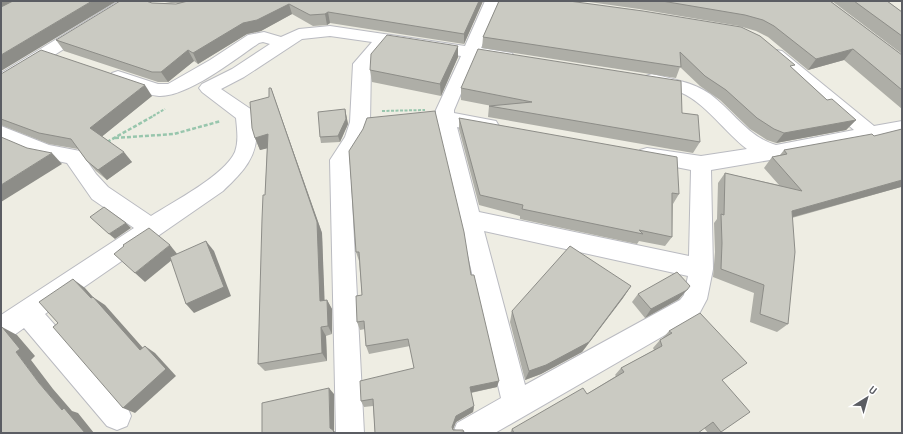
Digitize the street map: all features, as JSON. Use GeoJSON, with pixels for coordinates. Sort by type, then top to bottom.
{"type":"FeatureCollection","features":[{"type":"Feature","properties":{"kind":"street"},"geometry":{"type":"LineString","coordinates":[[493,1],[445,114],[518,406]]}},
{"type":"Feature","properties":{"kind":"street"},"geometry":{"type":"LineString","coordinates":[[1,81],[47,52],[136,2]]}},
{"type":"Feature","properties":{"kind":"street"},"geometry":{"type":"LineString","coordinates":[[1,329],[216,185],[231,171],[246,148],[246,115],[208,88],[238,74],[283,43],[299,34],[330,31],[519,59]]}},
{"type":"Feature","properties":{"kind":"street"},"geometry":{"type":"LineString","coordinates":[[105,72],[163,91],[178,87],[260,37],[283,43]]}},
{"type":"Feature","properties":{"kind":"street"},"geometry":{"type":"LineString","coordinates":[[350,433],[340,160],[354,139],[360,122],[362,64],[384,39]]}},
{"type":"Feature","properties":{"kind":"street"},"geometry":{"type":"LineString","coordinates":[[767,47],[871,134]]}},
{"type":"Feature","properties":{"kind":"street"},"geometry":{"type":"LineString","coordinates":[[47,52],[69,60]]}},
{"type":"Feature","properties":{"kind":"street"},"geometry":{"type":"LineString","coordinates":[[216,64],[238,74]]}},
{"type":"Feature","properties":{"kind":"street"},"geometry":{"type":"LineString","coordinates":[[637,78],[688,88],[704,99],[743,136],[758,147],[776,152]]}},
{"type":"Feature","properties":{"kind":"street"},"geometry":{"type":"LineString","coordinates":[[445,114],[507,129]]}},
{"type":"Feature","properties":{"kind":"street"},"geometry":{"type":"LineString","coordinates":[[631,152],[701,164],[776,152],[902,128]]}},
{"type":"Feature","properties":{"kind":"street"},"geometry":{"type":"LineString","coordinates":[[1,133],[51,153],[64,156],[73,156],[89,180],[100,193],[151,228]]}},
{"type":"Feature","properties":{"kind":"street"},"geometry":{"type":"LineString","coordinates":[[467,433],[518,406],[689,308],[695,299],[701,269],[701,164]]}},
{"type":"Feature","properties":{"kind":"street"},"geometry":{"type":"LineString","coordinates":[[471,219],[701,269]]}},
{"type":"Feature","properties":{"kind":"street"},"geometry":{"type":"LineString","coordinates":[[26,311],[117,416]]}},
{"type":"Feature","properties":{"kind":"path"},"geometry":{"type":"LineString","coordinates":[[73,156],[115,138],[168,108]]}},
{"type":"Feature","properties":{"kind":"path"},"geometry":{"type":"LineString","coordinates":[[361,111],[445,114]]}},
{"type":"Feature","properties":{"kind":"path"},"geometry":{"type":"LineString","coordinates":[[115,138],[174,134],[246,115]]}},
{"type":"Feature","properties":{"kind":"building"},"geometry":{"type":"Polygon","coordinates":[[[13,1],[92,1],[1,55],[1,7],[13,1]]]}},
{"type":"Feature","properties":{"kind":"building"},"geometry":{"type":"Polygon","coordinates":[[[120,1],[146,1],[152,3],[176,4],[188,1],[479,1],[464,34],[328,12],[325,14],[310,15],[289,4],[257,20],[243,23],[193,53],[188,50],[161,72],[152,72],[56,40],[120,1]]]}},
{"type":"Feature","properties":{"kind":"building"},"geometry":{"type":"Polygon","coordinates":[[[499,1],[569,1],[741,27],[760,36],[795,65],[790,66],[827,100],[832,99],[856,120],[784,133],[774,129],[757,118],[726,90],[705,76],[680,52],[681,67],[483,37],[499,1]]]}},
{"type":"Feature","properties":{"kind":"building"},"geometry":{"type":"Polygon","coordinates":[[[662,1],[830,1],[902,55],[902,90],[853,49],[816,59],[774,26],[763,20],[745,15],[662,1]]]}},
{"type":"Feature","properties":{"kind":"building"},"geometry":{"type":"Polygon","coordinates":[[[854,1],[887,1],[902,12],[902,36],[854,1]]]}},
{"type":"Feature","properties":{"kind":"building"},"geometry":{"type":"Polygon","coordinates":[[[387,35],[458,46],[440,84],[370,70],[371,54],[387,35]]]}},
{"type":"Feature","properties":{"kind":"building"},"geometry":{"type":"Polygon","coordinates":[[[478,49],[681,81],[682,113],[698,115],[700,142],[489,106],[532,102],[461,88],[478,49]]]}},
{"type":"Feature","properties":{"kind":"building"},"geometry":{"type":"Polygon","coordinates":[[[41,50],[145,85],[90,128],[124,152],[98,170],[87,161],[71,139],[39,133],[1,119],[1,74],[41,50]]]}},
{"type":"Feature","properties":{"kind":"building"},"geometry":{"type":"Polygon","coordinates":[[[269,88],[271,88],[317,222],[320,301],[327,300],[328,326],[321,327],[322,353],[258,364],[263,195],[265,195],[268,134],[255,138],[252,128],[250,102],[269,97],[269,88]]]}},
{"type":"Feature","properties":{"kind":"building"},"geometry":{"type":"Polygon","coordinates":[[[345,109],[346,119],[338,136],[320,137],[318,112],[345,109]]]}},
{"type":"Feature","properties":{"kind":"building"},"geometry":{"type":"Polygon","coordinates":[[[435,111],[464,232],[471,275],[474,275],[499,381],[470,387],[474,406],[456,416],[452,427],[453,430],[463,430],[464,432],[375,433],[373,399],[361,401],[360,381],[414,368],[408,339],[366,346],[364,321],[357,322],[356,296],[362,295],[359,252],[356,252],[349,151],[363,129],[367,118],[435,111]]]}},
{"type":"Feature","properties":{"kind":"building"},"geometry":{"type":"Polygon","coordinates":[[[459,118],[677,157],[679,194],[672,193],[672,237],[639,230],[643,234],[522,209],[523,205],[480,195],[459,118]]]}},
{"type":"Feature","properties":{"kind":"building"},"geometry":{"type":"Polygon","coordinates":[[[902,129],[902,180],[792,211],[795,252],[788,324],[760,314],[764,285],[721,269],[721,214],[724,215],[725,173],[802,191],[772,157],[787,154],[784,150],[872,134],[874,136],[902,129]]]}},
{"type":"Feature","properties":{"kind":"building"},"geometry":{"type":"Polygon","coordinates":[[[1,137],[27,148],[52,153],[1,185],[1,137]]]}},
{"type":"Feature","properties":{"kind":"building"},"geometry":{"type":"Polygon","coordinates":[[[104,207],[126,223],[109,234],[90,217],[104,207]]]}},
{"type":"Feature","properties":{"kind":"building"},"geometry":{"type":"Polygon","coordinates":[[[149,228],[170,245],[135,273],[114,254],[124,246],[123,245],[149,228]]]}},
{"type":"Feature","properties":{"kind":"building"},"geometry":{"type":"Polygon","coordinates":[[[206,241],[224,287],[186,304],[170,257],[206,241]]]}},
{"type":"Feature","properties":{"kind":"building"},"geometry":{"type":"Polygon","coordinates":[[[570,246],[631,286],[589,342],[546,365],[529,371],[512,311],[570,246]]]}},
{"type":"Feature","properties":{"kind":"building"},"geometry":{"type":"Polygon","coordinates":[[[677,272],[690,286],[687,290],[651,309],[638,294],[677,272]]]}},
{"type":"Feature","properties":{"kind":"building"},"geometry":{"type":"Polygon","coordinates":[[[73,279],[91,298],[93,297],[140,350],[145,346],[166,369],[123,408],[53,327],[58,323],[39,302],[73,279]]]}},
{"type":"Feature","properties":{"kind":"building"},"geometry":{"type":"Polygon","coordinates":[[[700,313],[747,363],[722,380],[750,412],[721,432],[713,422],[698,433],[514,433],[512,429],[583,388],[587,394],[624,372],[621,368],[662,346],[660,340],[672,333],[669,331],[700,313]]]}},
{"type":"Feature","properties":{"kind":"building"},"geometry":{"type":"Polygon","coordinates":[[[2,327],[20,349],[16,352],[39,383],[62,410],[64,408],[85,433],[1,433],[2,327]]]}},
{"type":"Feature","properties":{"kind":"building"},"geometry":{"type":"Polygon","coordinates":[[[329,388],[330,428],[334,433],[262,433],[262,403],[329,388]]]}}]}
